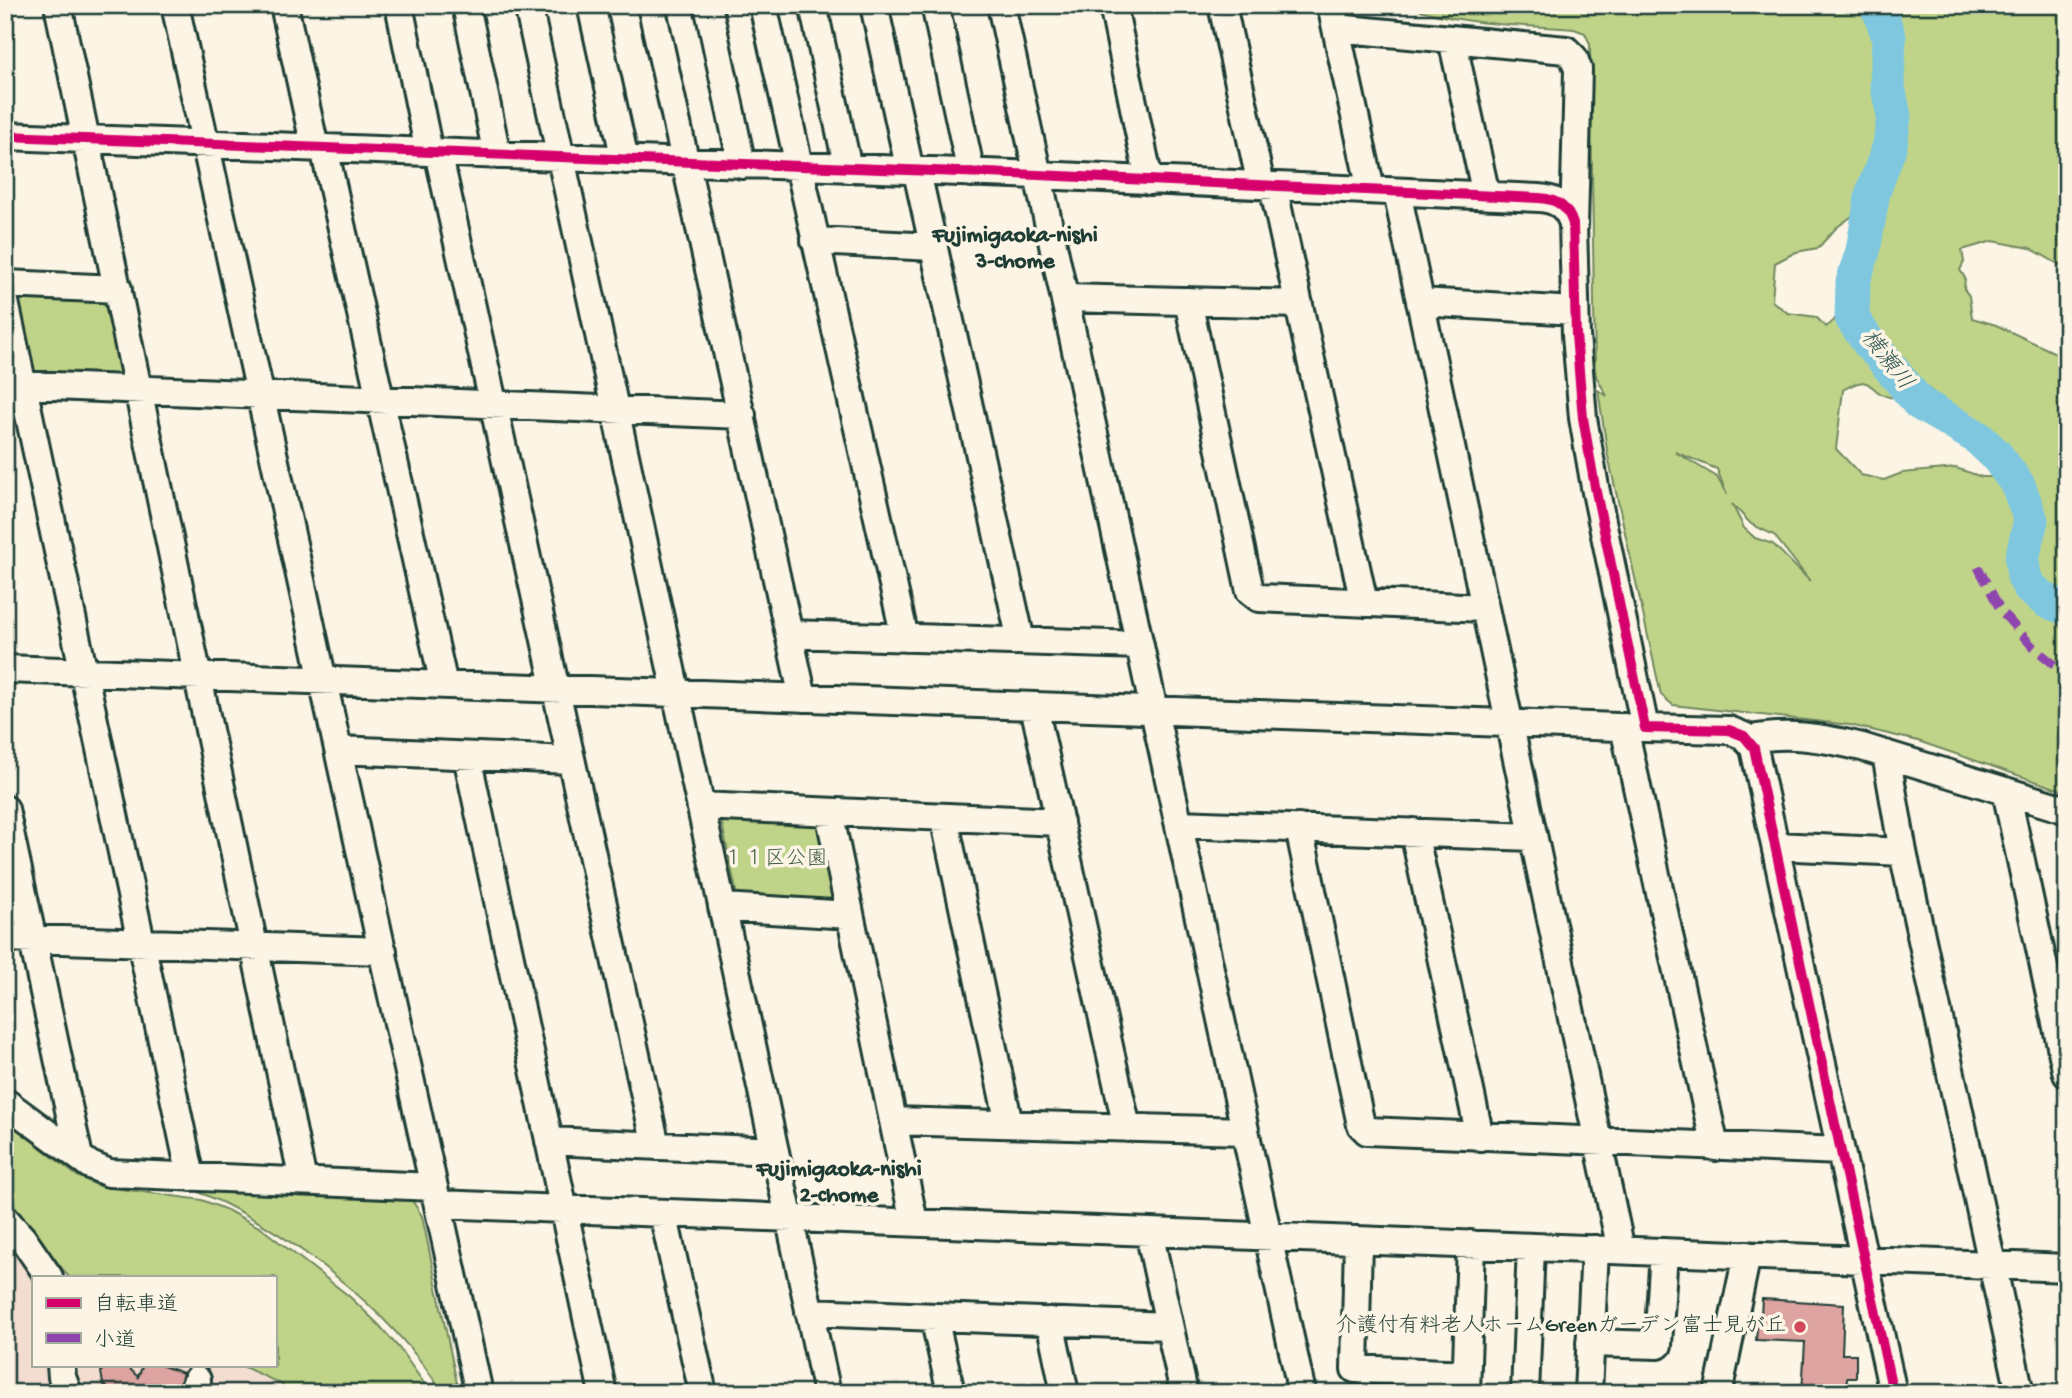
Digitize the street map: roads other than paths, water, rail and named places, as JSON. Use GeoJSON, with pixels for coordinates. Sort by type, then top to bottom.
{"type":"FeatureCollection","features":[{"type":"Feature","properties":{"kind":"street"},"geometry":{"type":"LineString","coordinates":[[58,5],[303,1181]]}},
{"type":"Feature","properties":{"kind":"street"},"geometry":{"type":"LineString","coordinates":[[175,5],[479,1393]]}},
{"type":"Feature","properties":{"kind":"street"},"geometry":{"type":"LineString","coordinates":[[284,5],[380,400],[444,685]]}},
{"type":"Feature","properties":{"kind":"street"},"geometry":{"type":"LineString","coordinates":[[399,5],[493,405],[656,1146]]}},
{"type":"Feature","properties":{"kind":"street"},"geometry":{"type":"LineString","coordinates":[[466,5],[497,155]]}},
{"type":"Feature","properties":{"kind":"street"},"geometry":{"type":"LineString","coordinates":[[528,5],[827,1393]]}},
{"type":"Feature","properties":{"kind":"street"},"geometry":{"type":"LineString","coordinates":[[591,5],[625,160]]}},
{"type":"Feature","properties":{"kind":"street"},"geometry":{"type":"LineString","coordinates":[[651,5],[803,698]]}},
{"type":"Feature","properties":{"kind":"street"},"geometry":{"type":"LineString","coordinates":[[708,5],[742,165]]}},
{"type":"Feature","properties":{"kind":"street"},"geometry":{"type":"LineString","coordinates":[[763,5],[905,638]]}},
{"type":"Feature","properties":{"kind":"street"},"geometry":{"type":"LineString","coordinates":[[813,5],[848,169]]}},
{"type":"Feature","properties":{"kind":"street"},"geometry":{"type":"LineString","coordinates":[[874,5],[934,247],[1021,641]]}},
{"type":"Feature","properties":{"kind":"street"},"geometry":{"type":"LineString","coordinates":[[935,5],[971,173]]}},
{"type":"Feature","properties":{"kind":"street"},"geometry":{"type":"LineString","coordinates":[[1001,5],[1302,1393]]}},
{"type":"Feature","properties":{"kind":"street"},"geometry":{"type":"LineString","coordinates":[[1113,5],[1149,181]]}},
{"type":"Feature","properties":{"kind":"street"},"geometry":{"type":"LineString","coordinates":[[1222,5],[1299,304],[1364,603]]}},
{"type":"Feature","properties":{"kind":"street"},"geometry":{"type":"LineString","coordinates":[[1588,1393],[1590,1343],[1608,1250],[1598,1142],[1420,302],[1384,191],[1334,17],[1452,39],[1566,50],[1574,58],[1578,69],[1575,311],[1587,442],[1634,728],[1715,1147]]}},
{"type":"Feature","properties":{"kind":"street"},"geometry":{"type":"LineString","coordinates":[[1452,39],[1486,195]]}},
{"type":"Feature","properties":{"kind":"street"},"geometry":{"type":"LineString","coordinates":[[5,136],[1038,175],[1486,195],[1552,200],[1569,213],[1574,229]]}},
{"type":"Feature","properties":{"kind":"street"},"geometry":{"type":"LineString","coordinates":[[815,241],[934,247]]}},
{"type":"Feature","properties":{"kind":"street"},"geometry":{"type":"LineString","coordinates":[[5,284],[118,289]]}},
{"type":"Feature","properties":{"kind":"street"},"geometry":{"type":"LineString","coordinates":[[1065,298],[1299,304]]}},
{"type":"Feature","properties":{"kind":"street"},"geometry":{"type":"LineString","coordinates":[[1188,301],[1250,591],[1259,598],[1485,608]]}},
{"type":"Feature","properties":{"kind":"street"},"geometry":{"type":"LineString","coordinates":[[5,302],[14,384],[84,672],[191,1177]]}},
{"type":"Feature","properties":{"kind":"street"},"geometry":{"type":"LineString","coordinates":[[1420,302],[1575,311]]}},
{"type":"Feature","properties":{"kind":"street"},"geometry":{"type":"LineString","coordinates":[[14,384],[743,415]]}},
{"type":"Feature","properties":{"kind":"street"},"geometry":{"type":"LineString","coordinates":[[789,634],[1140,645]]}},
{"type":"Feature","properties":{"kind":"street"},"geometry":{"type":"LineString","coordinates":[[5,669],[1729,730],[1748,740],[1756,753],[1893,1393]]}},
{"type":"Feature","properties":{"kind":"street"},"geometry":{"type":"LineString","coordinates":[[1034,706],[1127,1128]]}},
{"type":"Feature","properties":{"kind":"street"},"geometry":{"type":"LineString","coordinates":[[1748,740],[1760,737],[1806,737],[1836,741],[2067,810]]}},
{"type":"Feature","properties":{"kind":"street"},"geometry":{"type":"LineString","coordinates":[[339,750],[571,760]]}},
{"type":"Feature","properties":{"kind":"street"},"geometry":{"type":"LineString","coordinates":[[1886,754],[1903,852],[2020,1393]]}},
{"type":"Feature","properties":{"kind":"street"},"geometry":{"type":"LineString","coordinates":[[467,756],[603,1393]]}},
{"type":"Feature","properties":{"kind":"street"},"geometry":{"type":"LineString","coordinates":[[2006,791],[2067,1074]]}},
{"type":"Feature","properties":{"kind":"street"},"geometry":{"type":"LineString","coordinates":[[701,806],[1060,822]]}},
{"type":"Feature","properties":{"kind":"street"},"geometry":{"type":"LineString","coordinates":[[5,809],[79,1157]]}},
{"type":"Feature","properties":{"kind":"street"},"geometry":{"type":"LineString","coordinates":[[829,812],[914,1223]]}},
{"type":"Feature","properties":{"kind":"street"},"geometry":{"type":"LineString","coordinates":[[944,817],[1009,1124]]}},
{"type":"Feature","properties":{"kind":"street"},"geometry":{"type":"LineString","coordinates":[[1179,824],[1533,837]]}},
{"type":"Feature","properties":{"kind":"street"},"geometry":{"type":"LineString","coordinates":[[1298,828],[1363,1129],[1372,1132],[1480,1137],[1841,1151]]}},
{"type":"Feature","properties":{"kind":"street"},"geometry":{"type":"LineString","coordinates":[[1414,832],[1480,1137]]}},
{"type":"Feature","properties":{"kind":"street"},"geometry":{"type":"LineString","coordinates":[[1776,846],[1903,852]]}},
{"type":"Feature","properties":{"kind":"street"},"geometry":{"type":"LineString","coordinates":[[722,907],[850,915]]}},
{"type":"Feature","properties":{"kind":"street"},"geometry":{"type":"LineString","coordinates":[[5,938],[383,951]]}},
{"type":"Feature","properties":{"kind":"street"},"geometry":{"type":"LineString","coordinates":[[5,1102],[90,1165],[109,1173],[303,1181],[564,1209],[2067,1268]]}},
{"type":"Feature","properties":{"kind":"street"},"geometry":{"type":"LineString","coordinates":[[892,1121],[1245,1131]]}},
{"type":"Feature","properties":{"kind":"street"},"geometry":{"type":"LineString","coordinates":[[549,1141],[775,1151]]}},
{"type":"Feature","properties":{"kind":"street"},"geometry":{"type":"LineString","coordinates":[[663,1213],[703,1393]]}},
{"type":"Feature","properties":{"kind":"street"},"geometry":{"type":"LineString","coordinates":[[5,1219],[23,1239],[48,1276]]}},
{"type":"Feature","properties":{"kind":"street"},"geometry":{"type":"LineString","coordinates":[[1149,1231],[1184,1393]]}},
{"type":"Feature","properties":{"kind":"street"},"geometry":{"type":"LineString","coordinates":[[1358,1240],[1354,1369],[1466,1383],[1471,1244]]}},
{"type":"Feature","properties":{"kind":"street"},"geometry":{"type":"LineString","coordinates":[[1525,1393],[1531,1247]]}},
{"type":"Feature","properties":{"kind":"street"},"geometry":{"type":"LineString","coordinates":[[1590,1343],[1658,1345],[1664,1252]]}},
{"type":"Feature","properties":{"kind":"street"},"geometry":{"type":"LineString","coordinates":[[1718,1393],[1747,1255]]}},
{"type":"Feature","properties":{"kind":"street"},"geometry":{"type":"LineString","coordinates":[[809,1312],[1169,1326]]}},
{"type":"Feature","properties":{"kind":"street"},"geometry":{"type":"LineString","coordinates":[[934,1317],[951,1393]]}},
{"type":"Feature","properties":{"kind":"street"},"geometry":{"type":"LineString","coordinates":[[1050,1321],[1065,1393]]}},
{"type":"Feature","properties":{"kind":"street"},"geometry":{"type":"LineString","coordinates":[[61,1366],[68,1393]]}},
{"type":"Feature","properties":{"kind":"waterway","name":"横瀬川"},"geometry":{"type":"LineString","coordinates":[[1876,5],[1889,38],[1887,83],[1894,116],[1890,145],[1873,192],[1863,251],[1853,282],[1852,318],[1871,346],[1919,403],[1977,437],[1996,455],[2018,485],[2031,520],[2022,559],[2024,577],[2030,588],[2047,601],[2067,608]]}},
{"type":"Feature","properties":{"kind":"place","name":"介護付有料老人ホームGreenガーデン富士見が丘"},"geometry":{"type":"Point","coordinates":[1800,1327]}},
{"type":"Feature","properties":{"kind":"district","name":"Fujimigaoka-nishi 3-chome"},"geometry":{"type":"Point","coordinates":[1015,249]}},
{"type":"Feature","properties":{"kind":"district","name":"Fujimigaoka-nishi 2-chome"},"geometry":{"type":"Point","coordinates":[839,1183]}},
{"type":"Feature","properties":{"kind":"park label","name":"１１区公園"},"geometry":{"type":"Point","coordinates":[775,860]}}]}
